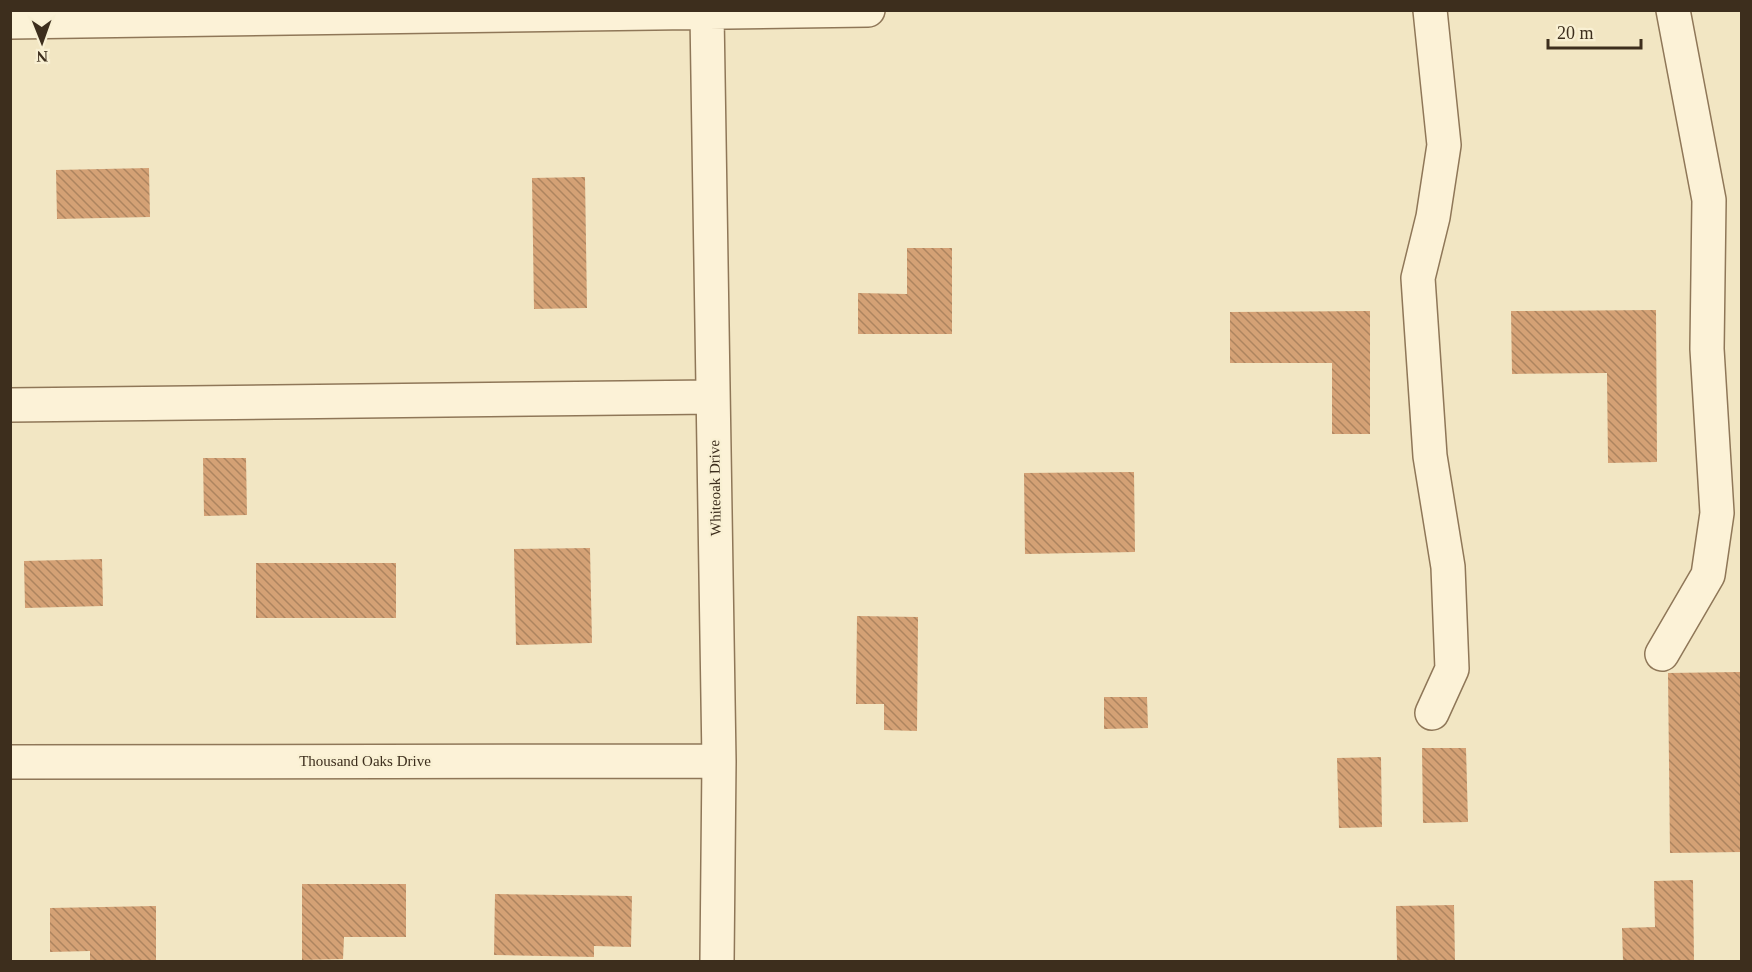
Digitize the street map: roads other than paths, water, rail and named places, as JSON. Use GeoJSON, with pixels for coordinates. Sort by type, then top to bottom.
{"type":"FeatureCollection","features":[{"type":"Feature","properties":{"kind":"street"},"geometry":{"type":"LineString","coordinates":[[10,22],[46,16],[707,14],[868,10]]}},
{"type":"Feature","properties":{"kind":"street"},"geometry":{"type":"LineString","coordinates":[[1430,10],[1444,145],[1432,217],[1418,278],[1430,456],[1448,567],[1452,669],[1432,714]]}},
{"type":"Feature","properties":{"kind":"street"},"geometry":{"type":"LineString","coordinates":[[1662,654],[1708,575],[1717,513],[1707,349],[1709,200],[1673,10]]}},
{"type":"Feature","properties":{"kind":"street","name":"Whiteoak Drive"},"geometry":{"type":"LineString","coordinates":[[707,14],[719,760],[717,962]]}},
{"type":"Feature","properties":{"kind":"street"},"geometry":{"type":"LineString","coordinates":[[10,405],[713,397]]}},
{"type":"Feature","properties":{"kind":"street","name":"Thousand Oaks Drive"},"geometry":{"type":"LineString","coordinates":[[10,762],[719,760]]}}]}
